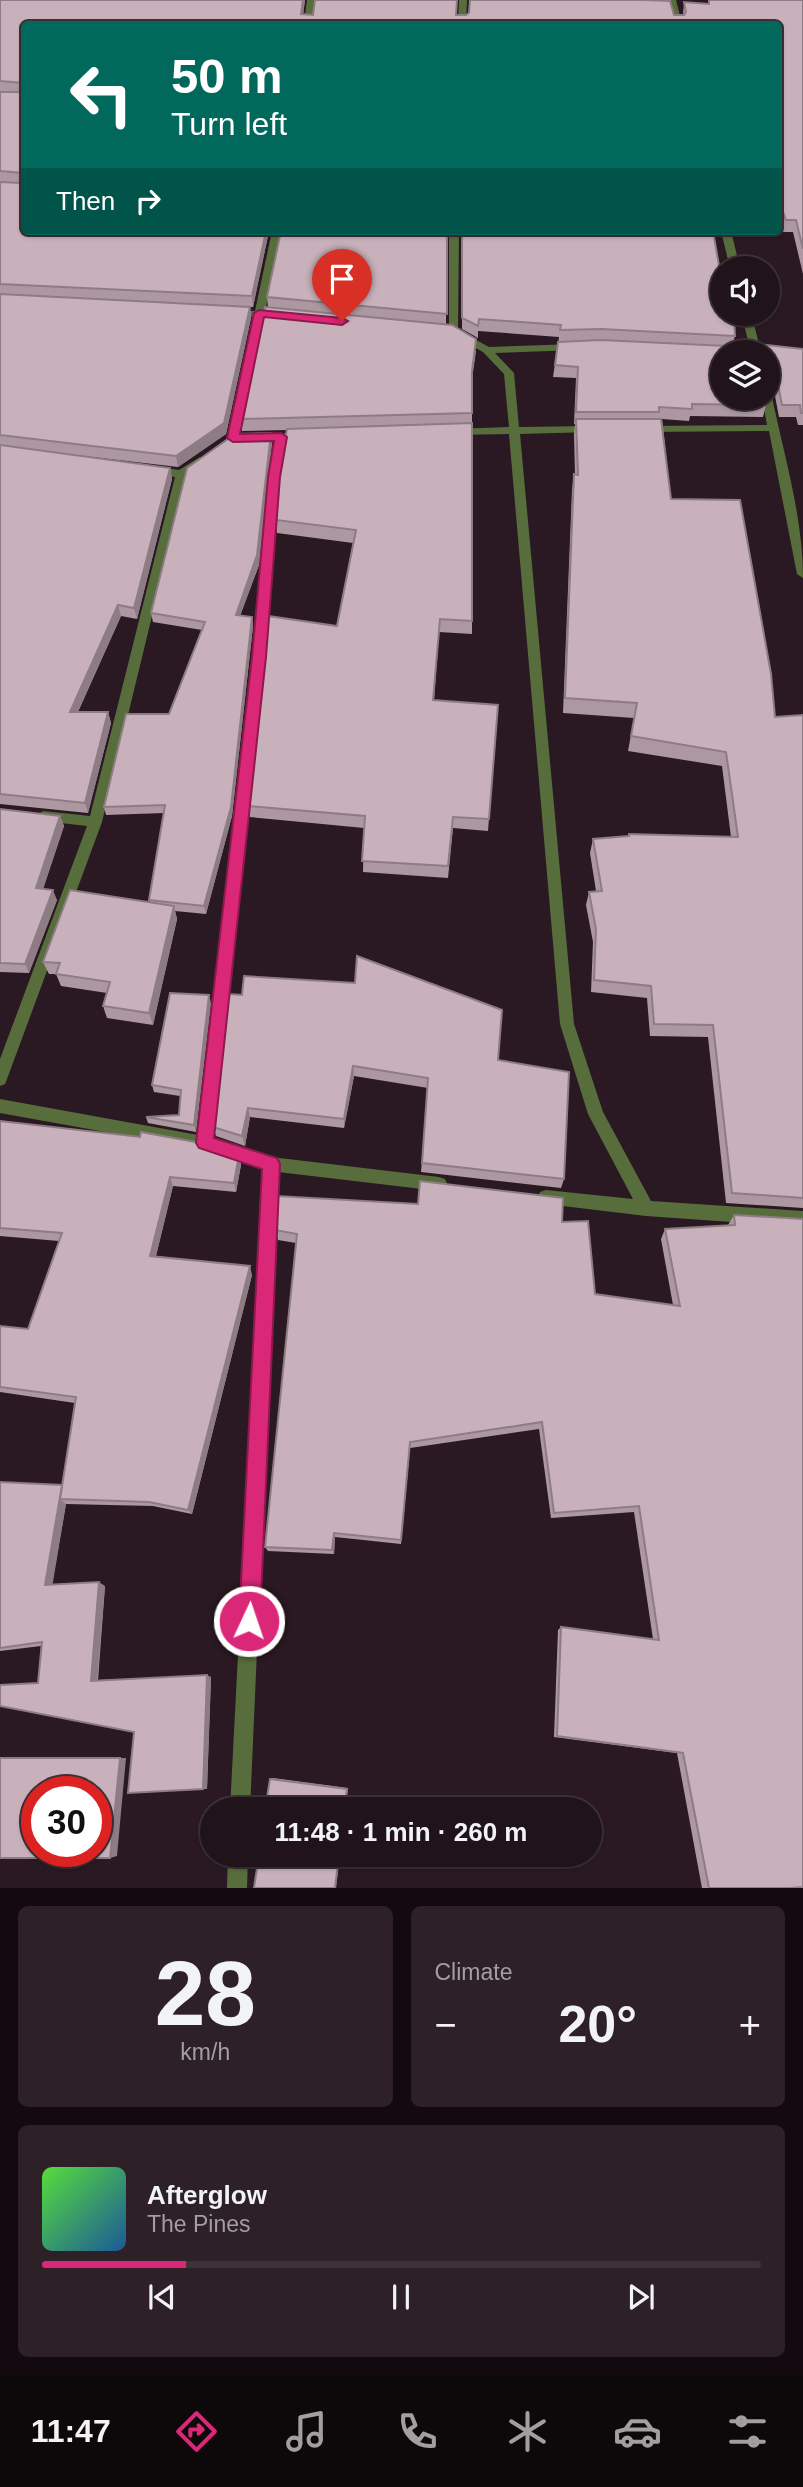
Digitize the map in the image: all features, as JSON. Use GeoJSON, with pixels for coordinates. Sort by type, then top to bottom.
{"type":"FeatureCollection","features":[{"type":"Feature","properties":{"kind":"street"},"geometry":{"type":"LineString","coordinates":[[308,21],[311,0]]}},
{"type":"Feature","properties":{"kind":"street"},"geometry":{"type":"LineString","coordinates":[[462,21],[463,0]]}},
{"type":"Feature","properties":{"kind":"street"},"geometry":{"type":"LineString","coordinates":[[672,0],[677,21]]}},
{"type":"Feature","properties":{"kind":"street"},"geometry":{"type":"LineString","coordinates":[[233,438],[275,235]]}},
{"type":"Feature","properties":{"kind":"street"},"geometry":{"type":"LineString","coordinates":[[454,235],[454,332]]}},
{"type":"Feature","properties":{"kind":"street"},"geometry":{"type":"LineString","coordinates":[[727,235],[732,256]]}},
{"type":"Feature","properties":{"kind":"street"},"geometry":{"type":"LineString","coordinates":[[218,311],[287,316]]}},
{"type":"Feature","properties":{"kind":"street"},"geometry":{"type":"LineString","coordinates":[[440,331],[454,332],[487,350],[509,373],[567,1024],[596,1114],[646,1208]]}},
{"type":"Feature","properties":{"kind":"street"},"geometry":{"type":"LineString","coordinates":[[487,350],[585,346]]}},
{"type":"Feature","properties":{"kind":"street"},"geometry":{"type":"LineString","coordinates":[[770,410],[803,574]]}},
{"type":"Feature","properties":{"kind":"street"},"geometry":{"type":"LineString","coordinates":[[637,429],[775,428]]}},
{"type":"Feature","properties":{"kind":"street"},"geometry":{"type":"LineString","coordinates":[[445,432],[609,429]]}},
{"type":"Feature","properties":{"kind":"street"},"geometry":{"type":"LineString","coordinates":[[223,445],[233,438],[322,435]]}},
{"type":"Feature","properties":{"kind":"street"},"geometry":{"type":"LineString","coordinates":[[205,1143],[259,657],[274,477],[281,437]]}},
{"type":"Feature","properties":{"kind":"street"},"geometry":{"type":"LineString","coordinates":[[0,1079],[95,822],[181,474],[212,452]]}},
{"type":"Feature","properties":{"kind":"street"},"geometry":{"type":"LineString","coordinates":[[142,469],[181,474]]}},
{"type":"Feature","properties":{"kind":"street"},"geometry":{"type":"LineString","coordinates":[[27,814],[95,822]]}},
{"type":"Feature","properties":{"kind":"street"},"geometry":{"type":"LineString","coordinates":[[0,1106],[205,1143],[271,1164],[452,1185]]}},
{"type":"Feature","properties":{"kind":"street"},"geometry":{"type":"LineString","coordinates":[[241,1797],[271,1164]]}},
{"type":"Feature","properties":{"kind":"street"},"geometry":{"type":"LineString","coordinates":[[535,1195],[646,1208],[803,1219]]}},
{"type":"Feature","properties":{"kind":"street"},"geometry":{"type":"LineString","coordinates":[[237,1888],[238,1867]]}},
{"type":"Feature","properties":{"kind":"building"},"geometry":{"type":"Polygon","coordinates":[[[0,0],[303,0],[301,14],[313,15],[315,0],[457,0],[456,15],[466,15],[469,13],[470,0],[645,0],[670,1],[674,15],[684,15],[684,2],[709,4],[709,0],[803,0],[803,249],[796,220],[786,220],[782,209],[782,21],[21,21],[21,83],[0,81],[0,0]]]}},
{"type":"Feature","properties":{"kind":"building"},"geometry":{"type":"Polygon","coordinates":[[[0,92],[21,92],[21,173],[0,171],[0,92]]]}},
{"type":"Feature","properties":{"kind":"building"},"geometry":{"type":"Polygon","coordinates":[[[0,182],[21,183],[21,235],[265,235],[252,296],[0,284],[0,182]]]}},
{"type":"Feature","properties":{"kind":"building"},"geometry":{"type":"Polygon","coordinates":[[[280,235],[447,235],[447,314],[267,297],[280,235]]]}},
{"type":"Feature","properties":{"kind":"building"},"geometry":{"type":"Polygon","coordinates":[[[462,235],[714,235],[717,256],[710,256],[710,326],[735,326],[735,336],[601,329],[560,330],[561,325],[479,319],[478,326],[462,318],[462,235]]]}},
{"type":"Feature","properties":{"kind":"building"},"geometry":{"type":"Polygon","coordinates":[[[0,294],[250,307],[224,423],[176,456],[0,435],[0,294]]]}},
{"type":"Feature","properties":{"kind":"building"},"geometry":{"type":"Polygon","coordinates":[[[265,307],[452,325],[476,339],[472,371],[472,413],[241,419],[265,307]]]}},
{"type":"Feature","properties":{"kind":"building"},"geometry":{"type":"Polygon","coordinates":[[[601,340],[710,345],[710,404],[692,404],[692,409],[659,407],[659,412],[576,412],[578,367],[555,365],[558,342],[601,340]]]}},
{"type":"Feature","properties":{"kind":"building"},"geometry":{"type":"Polygon","coordinates":[[[780,347],[803,349],[803,413],[800,405],[782,405],[780,347]]]}},
{"type":"Feature","properties":{"kind":"building"},"geometry":{"type":"Polygon","coordinates":[[[576,419],[661,419],[671,499],[740,500],[771,674],[775,717],[803,715],[803,1198],[732,1193],[713,1025],[654,1024],[651,986],[594,980],[596,929],[589,892],[602,891],[593,839],[629,834],[738,837],[726,752],[631,736],[637,703],[565,698],[574,474],[578,475],[576,419]]]}},
{"type":"Feature","properties":{"kind":"building"},"geometry":{"type":"Polygon","coordinates":[[[472,423],[472,621],[440,619],[433,700],[498,705],[489,819],[453,817],[448,866],[362,861],[365,816],[248,806],[268,616],[337,626],[356,530],[276,520],[280,464],[287,429],[472,423]]]}},
{"type":"Feature","properties":{"kind":"building"},"geometry":{"type":"Polygon","coordinates":[[[271,433],[257,555],[236,615],[252,617],[231,807],[204,906],[149,900],[165,805],[104,807],[126,714],[169,714],[205,622],[151,613],[187,468],[235,434],[271,433]]]}},
{"type":"Feature","properties":{"kind":"building"},"geometry":{"type":"Polygon","coordinates":[[[0,445],[170,468],[134,608],[118,605],[70,712],[108,712],[85,803],[0,794],[0,445]]]}},
{"type":"Feature","properties":{"kind":"building"},"geometry":{"type":"Polygon","coordinates":[[[0,809],[60,816],[36,888],[53,890],[25,964],[0,963],[0,809]]]}},
{"type":"Feature","properties":{"kind":"building"},"geometry":{"type":"Polygon","coordinates":[[[70,890],[174,906],[149,1013],[103,1006],[110,982],[56,974],[60,963],[43,962],[70,890]]]}},
{"type":"Feature","properties":{"kind":"building"},"geometry":{"type":"Polygon","coordinates":[[[357,956],[502,1010],[498,1060],[569,1072],[564,1179],[422,1163],[428,1078],[353,1066],[344,1119],[248,1108],[242,1136],[213,1127],[228,994],[242,995],[244,976],[355,983],[357,956]]]}},
{"type":"Feature","properties":{"kind":"building"},"geometry":{"type":"Polygon","coordinates":[[[170,993],[209,995],[194,1125],[146,1117],[179,1115],[181,1090],[152,1085],[170,993]]]}},
{"type":"Feature","properties":{"kind":"building"},"geometry":{"type":"Polygon","coordinates":[[[0,1121],[140,1137],[141,1132],[201,1143],[239,1155],[234,1183],[170,1177],[150,1256],[250,1266],[188,1510],[149,1502],[60,1499],[76,1397],[0,1387],[0,1326],[28,1329],[62,1233],[0,1228],[0,1121]]]}},
{"type":"Feature","properties":{"kind":"building"},"geometry":{"type":"Polygon","coordinates":[[[420,1181],[563,1198],[562,1222],[588,1221],[595,1294],[680,1306],[665,1229],[735,1225],[734,1215],[803,1219],[803,1887],[709,1888],[683,1753],[557,1736],[561,1627],[659,1640],[639,1506],[554,1513],[542,1422],[410,1442],[401,1540],[334,1533],[332,1550],[265,1547],[297,1234],[275,1230],[277,1196],[418,1204],[420,1181]]]}},
{"type":"Feature","properties":{"kind":"building"},"geometry":{"type":"Polygon","coordinates":[[[0,1482],[62,1485],[45,1585],[99,1582],[91,1681],[207,1675],[203,1789],[128,1793],[134,1732],[0,1706],[0,1685],[38,1683],[42,1642],[0,1648],[0,1482]]]}},
{"type":"Feature","properties":{"kind":"building"},"geometry":{"type":"Polygon","coordinates":[[[0,1758],[120,1758],[112,1838],[112,1776],[21,1776],[21,1858],[0,1858],[0,1758]]]}},
{"type":"Feature","properties":{"kind":"building"},"geometry":{"type":"Polygon","coordinates":[[[270,1779],[347,1789],[346,1797],[267,1797],[270,1779]]]}},
{"type":"Feature","properties":{"kind":"building"},"geometry":{"type":"Polygon","coordinates":[[[257,1867],[338,1867],[335,1888],[254,1888],[257,1867]]]}},
{"type":"Feature","properties":{"kind":"route"},"geometry":{"type":"LineString","coordinates":[[249,1621],[271,1164],[205,1143],[259,657],[274,477],[281,437],[233,438],[259,313],[342,321]]}}]}
